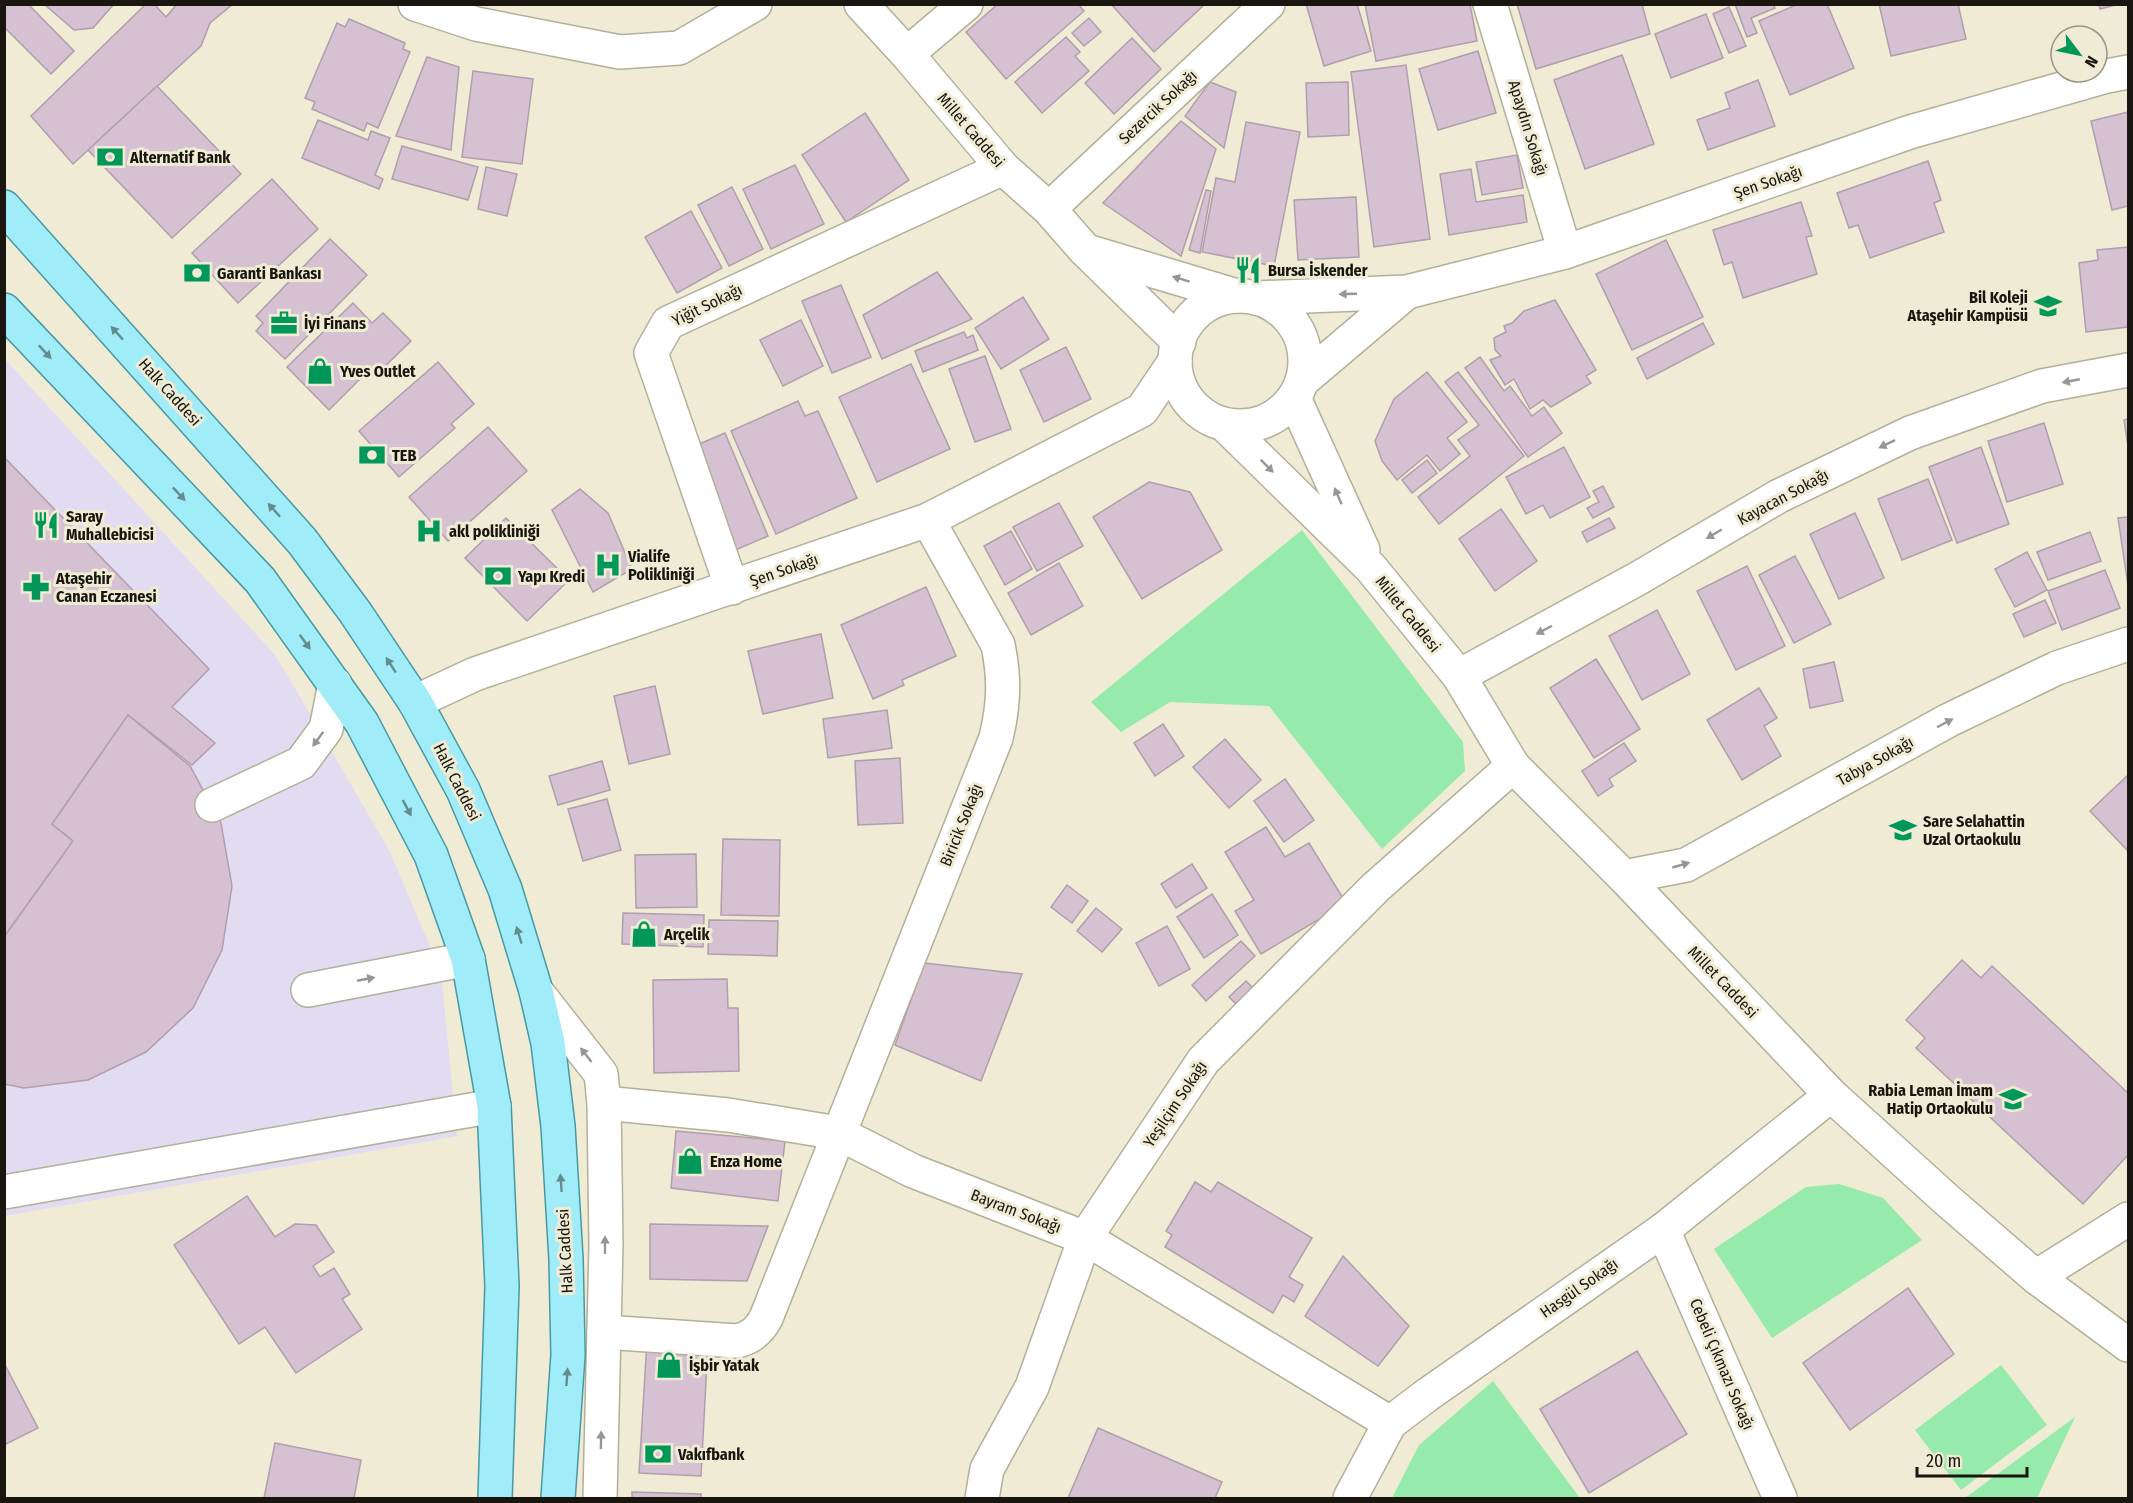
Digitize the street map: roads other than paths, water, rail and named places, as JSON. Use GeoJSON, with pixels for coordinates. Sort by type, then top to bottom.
{"type":"FeatureCollection","features":[{"type":"Feature","properties":{"kind":"main road","name":"Halk Caddesi"},"geometry":{"type":"LineString","coordinates":[[4,207],[302,542],[355,612],[415,702],[464,790],[505,888],[536,991],[548,1043],[558,1126],[566,1259],[568,1355],[558,1498]]}},
{"type":"Feature","properties":{"kind":"main road"},"geometry":{"type":"LineString","coordinates":[[4,310],[260,580],[362,723],[431,855],[468,959],[494,1106],[502,1286],[495,1498]]}},
{"type":"Feature","properties":{"kind":"street"},"geometry":{"type":"LineString","coordinates":[[415,4],[476,24],[620,52],[679,48],[755,4]]}},
{"type":"Feature","properties":{"kind":"street","name":"Millet Caddesi"},"geometry":{"type":"LineString","coordinates":[[861,4],[907,54],[1003,168],[1049,209],[1177,351]]}},
{"type":"Feature","properties":{"kind":"street"},"geometry":{"type":"LineString","coordinates":[[907,54],[966,4]]}},
{"type":"Feature","properties":{"kind":"street","name":"Sezercik Sokağı"},"geometry":{"type":"LineString","coordinates":[[1049,209],[1268,4]]}},
{"type":"Feature","properties":{"kind":"street","name":"Apaydın Sokağı"},"geometry":{"type":"LineString","coordinates":[[1490,4],[1565,252]]}},
{"type":"Feature","properties":{"kind":"street","name":"Şen Sokağı"},"geometry":{"type":"LineString","coordinates":[[1247,297],[1407,292],[1565,252],[1910,132],[2128,72]]}},
{"type":"Feature","properties":{"kind":"street","name":"Yiğit Sokağı"},"geometry":{"type":"LineString","coordinates":[[732,588],[651,353],[668,323],[1003,168]]}},
{"type":"Feature","properties":{"kind":"street"},"geometry":{"type":"LineString","coordinates":[[1085,250],[1276,306],[1292,320],[1302,339],[1305,360],[1298,390],[1280,412],[1264,422],[1245,426],[1142,410]]}},
{"type":"Feature","properties":{"kind":"street","name":"Şen Sokağı"},"geometry":{"type":"LineString","coordinates":[[1298,390],[1407,292]]}},
{"type":"Feature","properties":{"kind":"street"},"geometry":{"type":"LineString","coordinates":[[1247,297],[1218,300],[1200,309],[1187,324],[1177,351],[1179,383],[1189,402],[1215,420],[1371,568]]}},
{"type":"Feature","properties":{"kind":"street","name":"Şen Sokağı"},"geometry":{"type":"LineString","coordinates":[[415,702],[475,674],[928,520],[1142,410],[1177,351]]}},
{"type":"Feature","properties":{"kind":"street","name":"Kayacan Sokağı"},"geometry":{"type":"LineString","coordinates":[[1459,676],[1637,579],[1779,496],[1910,433],[2042,386],[2128,370]]}},
{"type":"Feature","properties":{"kind":"street"},"geometry":{"type":"LineString","coordinates":[[1298,390],[1371,568]]}},
{"type":"Feature","properties":{"kind":"street","name":"Biricik Sokağı"},"geometry":{"type":"LineString","coordinates":[[604,1332],[737,1341],[753,1335],[766,1318],[996,738],[1001,715],[1004,691],[998,645],[928,520]]}},
{"type":"Feature","properties":{"kind":"street","name":"Millet Caddesi"},"geometry":{"type":"LineString","coordinates":[[1371,568],[1459,676],[1513,765],[1624,877],[1831,1095],[2036,1277],[2128,1346]]}},
{"type":"Feature","properties":{"kind":"street","name":"Tabya Sokağı"},"geometry":{"type":"LineString","coordinates":[[1624,877],[1686,865],[1949,720],[2057,668],[2128,644]]}},
{"type":"Feature","properties":{"kind":"street"},"geometry":{"type":"LineString","coordinates":[[212,805],[301,763],[326,729],[335,684]]}},
{"type":"Feature","properties":{"kind":"street","name":"Yeşilçim Sokağı"},"geometry":{"type":"LineString","coordinates":[[982,1498],[987,1469],[1032,1387],[1085,1238],[1203,1061],[1376,887],[1513,765]]}},
{"type":"Feature","properties":{"kind":"street"},"geometry":{"type":"LineString","coordinates":[[308,990],[468,959]]}},
{"type":"Feature","properties":{"kind":"street"},"geometry":{"type":"LineString","coordinates":[[536,991],[601,1074],[604,1103],[606,1245],[600,1498]]}},
{"type":"Feature","properties":{"kind":"street","name":"Hasgül Sokağı"},"geometry":{"type":"LineString","coordinates":[[1350,1498],[1390,1423],[1663,1230],[1831,1095]]}},
{"type":"Feature","properties":{"kind":"street","name":"Bayram Sokağı"},"geometry":{"type":"LineString","coordinates":[[604,1103],[728,1115],[838,1133],[913,1172],[1085,1238],[1390,1423]]}},
{"type":"Feature","properties":{"kind":"street"},"geometry":{"type":"LineString","coordinates":[[4,1192],[494,1106]]}},
{"type":"Feature","properties":{"kind":"street"},"geometry":{"type":"LineString","coordinates":[[2036,1277],[2128,1219]]}},
{"type":"Feature","properties":{"kind":"street","name":"Cebeli Çıkmazı Sokağı"},"geometry":{"type":"LineString","coordinates":[[1663,1230],[1780,1498]]}},
{"type":"Feature","properties":{"kind":"place","name":"Alternatif Bank"},"geometry":{"type":"Point","coordinates":[110,157]}},
{"type":"Feature","properties":{"kind":"place","name":"Bursa İskender"},"geometry":{"type":"Point","coordinates":[1248,270]}},
{"type":"Feature","properties":{"kind":"place","name":"Garanti Bankası"},"geometry":{"type":"Point","coordinates":[197,273]}},
{"type":"Feature","properties":{"kind":"place","name":"Bil Koleji Ataşehir Kampüsü"},"geometry":{"type":"Point","coordinates":[2048,306]}},
{"type":"Feature","properties":{"kind":"place","name":"İyi Finans"},"geometry":{"type":"Point","coordinates":[284,323]}},
{"type":"Feature","properties":{"kind":"place","name":"Yves Outlet"},"geometry":{"type":"Point","coordinates":[320,371]}},
{"type":"Feature","properties":{"kind":"place","name":"TEB"},"geometry":{"type":"Point","coordinates":[372,455]}},
{"type":"Feature","properties":{"kind":"place","name":"Saray Muhallebicisi"},"geometry":{"type":"Point","coordinates":[46,525]}},
{"type":"Feature","properties":{"kind":"place","name":"akl polikliniği"},"geometry":{"type":"Point","coordinates":[429,531]}},
{"type":"Feature","properties":{"kind":"place","name":"Vialife Polikliniği"},"geometry":{"type":"Point","coordinates":[608,565]}},
{"type":"Feature","properties":{"kind":"place","name":"Yapı Kredi"},"geometry":{"type":"Point","coordinates":[498,576]}},
{"type":"Feature","properties":{"kind":"place","name":"Ataşehir Canan Eczanesi"},"geometry":{"type":"Point","coordinates":[36,587]}},
{"type":"Feature","properties":{"kind":"place","name":"Sare Selahattin Uzal Ortaokulu"},"geometry":{"type":"Point","coordinates":[1903,830]}},
{"type":"Feature","properties":{"kind":"place","name":"Arçelik"},"geometry":{"type":"Point","coordinates":[644,934]}},
{"type":"Feature","properties":{"kind":"place","name":"Rabia Leman İmam Hatip Ortaokulu"},"geometry":{"type":"Point","coordinates":[2013,1099]}},
{"type":"Feature","properties":{"kind":"place","name":"Enza Home"},"geometry":{"type":"Point","coordinates":[690,1161]}},
{"type":"Feature","properties":{"kind":"place","name":"İşbir Yatak"},"geometry":{"type":"Point","coordinates":[669,1365]}},
{"type":"Feature","properties":{"kind":"place","name":"Vakıfbank"},"geometry":{"type":"Point","coordinates":[658,1454]}}]}
